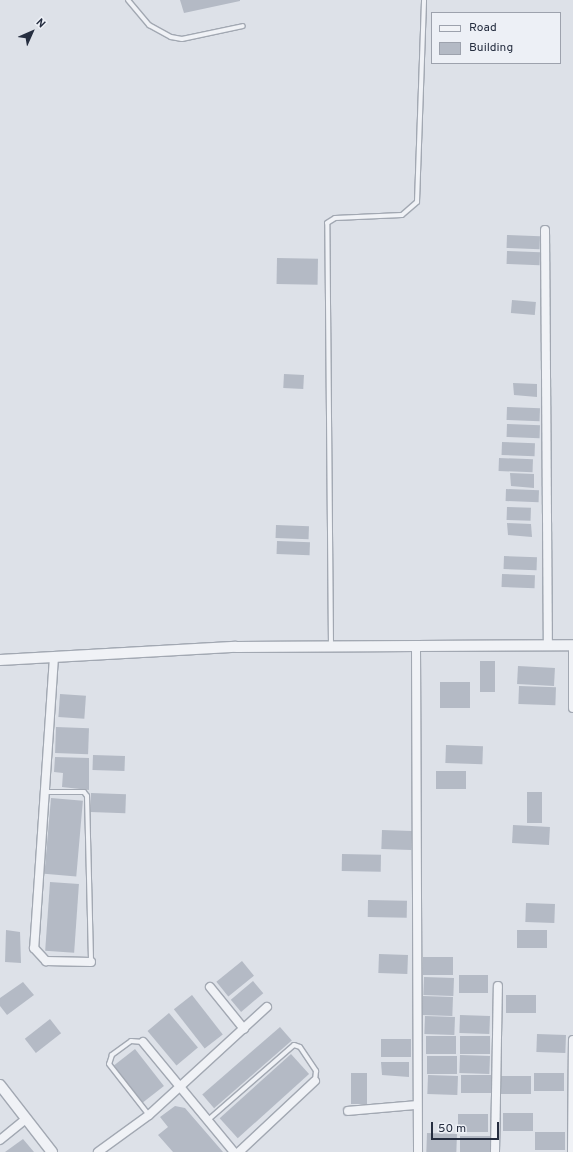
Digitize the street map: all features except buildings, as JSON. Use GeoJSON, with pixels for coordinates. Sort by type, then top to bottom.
{"type":"FeatureCollection","features":[{"type":"Feature","properties":{"kind":"street"},"geometry":{"type":"LineString","coordinates":[[545,230],[548,646]]}},
{"type":"Feature","properties":{"kind":"street"},"geometry":{"type":"LineString","coordinates":[[0,660],[236,647],[573,645],[573,708]]}},
{"type":"Feature","properties":{"kind":"street"},"geometry":{"type":"LineString","coordinates":[[416,647],[418,1152]]}},
{"type":"Feature","properties":{"kind":"street"},"geometry":{"type":"LineString","coordinates":[[54,657],[34,948],[46,961],[91,962]]}},
{"type":"Feature","properties":{"kind":"street"},"geometry":{"type":"LineString","coordinates":[[210,986],[244,1029]]}},
{"type":"Feature","properties":{"kind":"street"},"geometry":{"type":"LineString","coordinates":[[495,1152],[498,986]]}},
{"type":"Feature","properties":{"kind":"street"},"geometry":{"type":"LineString","coordinates":[[98,1152],[149,1115],[267,1007]]}},
{"type":"Feature","properties":{"kind":"street"},"geometry":{"type":"LineString","coordinates":[[572,1152],[573,1040]]}},
{"type":"Feature","properties":{"kind":"street"},"geometry":{"type":"LineString","coordinates":[[143,1042],[234,1152]]}},
{"type":"Feature","properties":{"kind":"street"},"geometry":{"type":"LineString","coordinates":[[239,1152],[315,1081]]}},
{"type":"Feature","properties":{"kind":"street"},"geometry":{"type":"LineString","coordinates":[[0,1085],[52,1152]]}},
{"type":"Feature","properties":{"kind":"street"},"geometry":{"type":"LineString","coordinates":[[348,1111],[417,1105]]}},
{"type":"Feature","properties":{"kind":"street"},"geometry":{"type":"LineString","coordinates":[[0,1140],[26,1119]]}},
{"type":"Feature","properties":{"kind":"lane"},"geometry":{"type":"LineString","coordinates":[[128,0],[149,25],[171,37],[182,38],[243,26]]}},
{"type":"Feature","properties":{"kind":"lane"},"geometry":{"type":"LineString","coordinates":[[331,646],[326,229],[327,223],[335,218],[402,215],[417,202],[424,0]]}},
{"type":"Feature","properties":{"kind":"lane"},"geometry":{"type":"LineString","coordinates":[[45,792],[84,792],[87,796],[91,962]]}},
{"type":"Feature","properties":{"kind":"lane"},"geometry":{"type":"LineString","coordinates":[[143,1042],[131,1041],[112,1055],[109,1064],[149,1115]]}},
{"type":"Feature","properties":{"kind":"lane"},"geometry":{"type":"LineString","coordinates":[[208,1121],[294,1045],[300,1047],[316,1071],[315,1081]]}}]}
